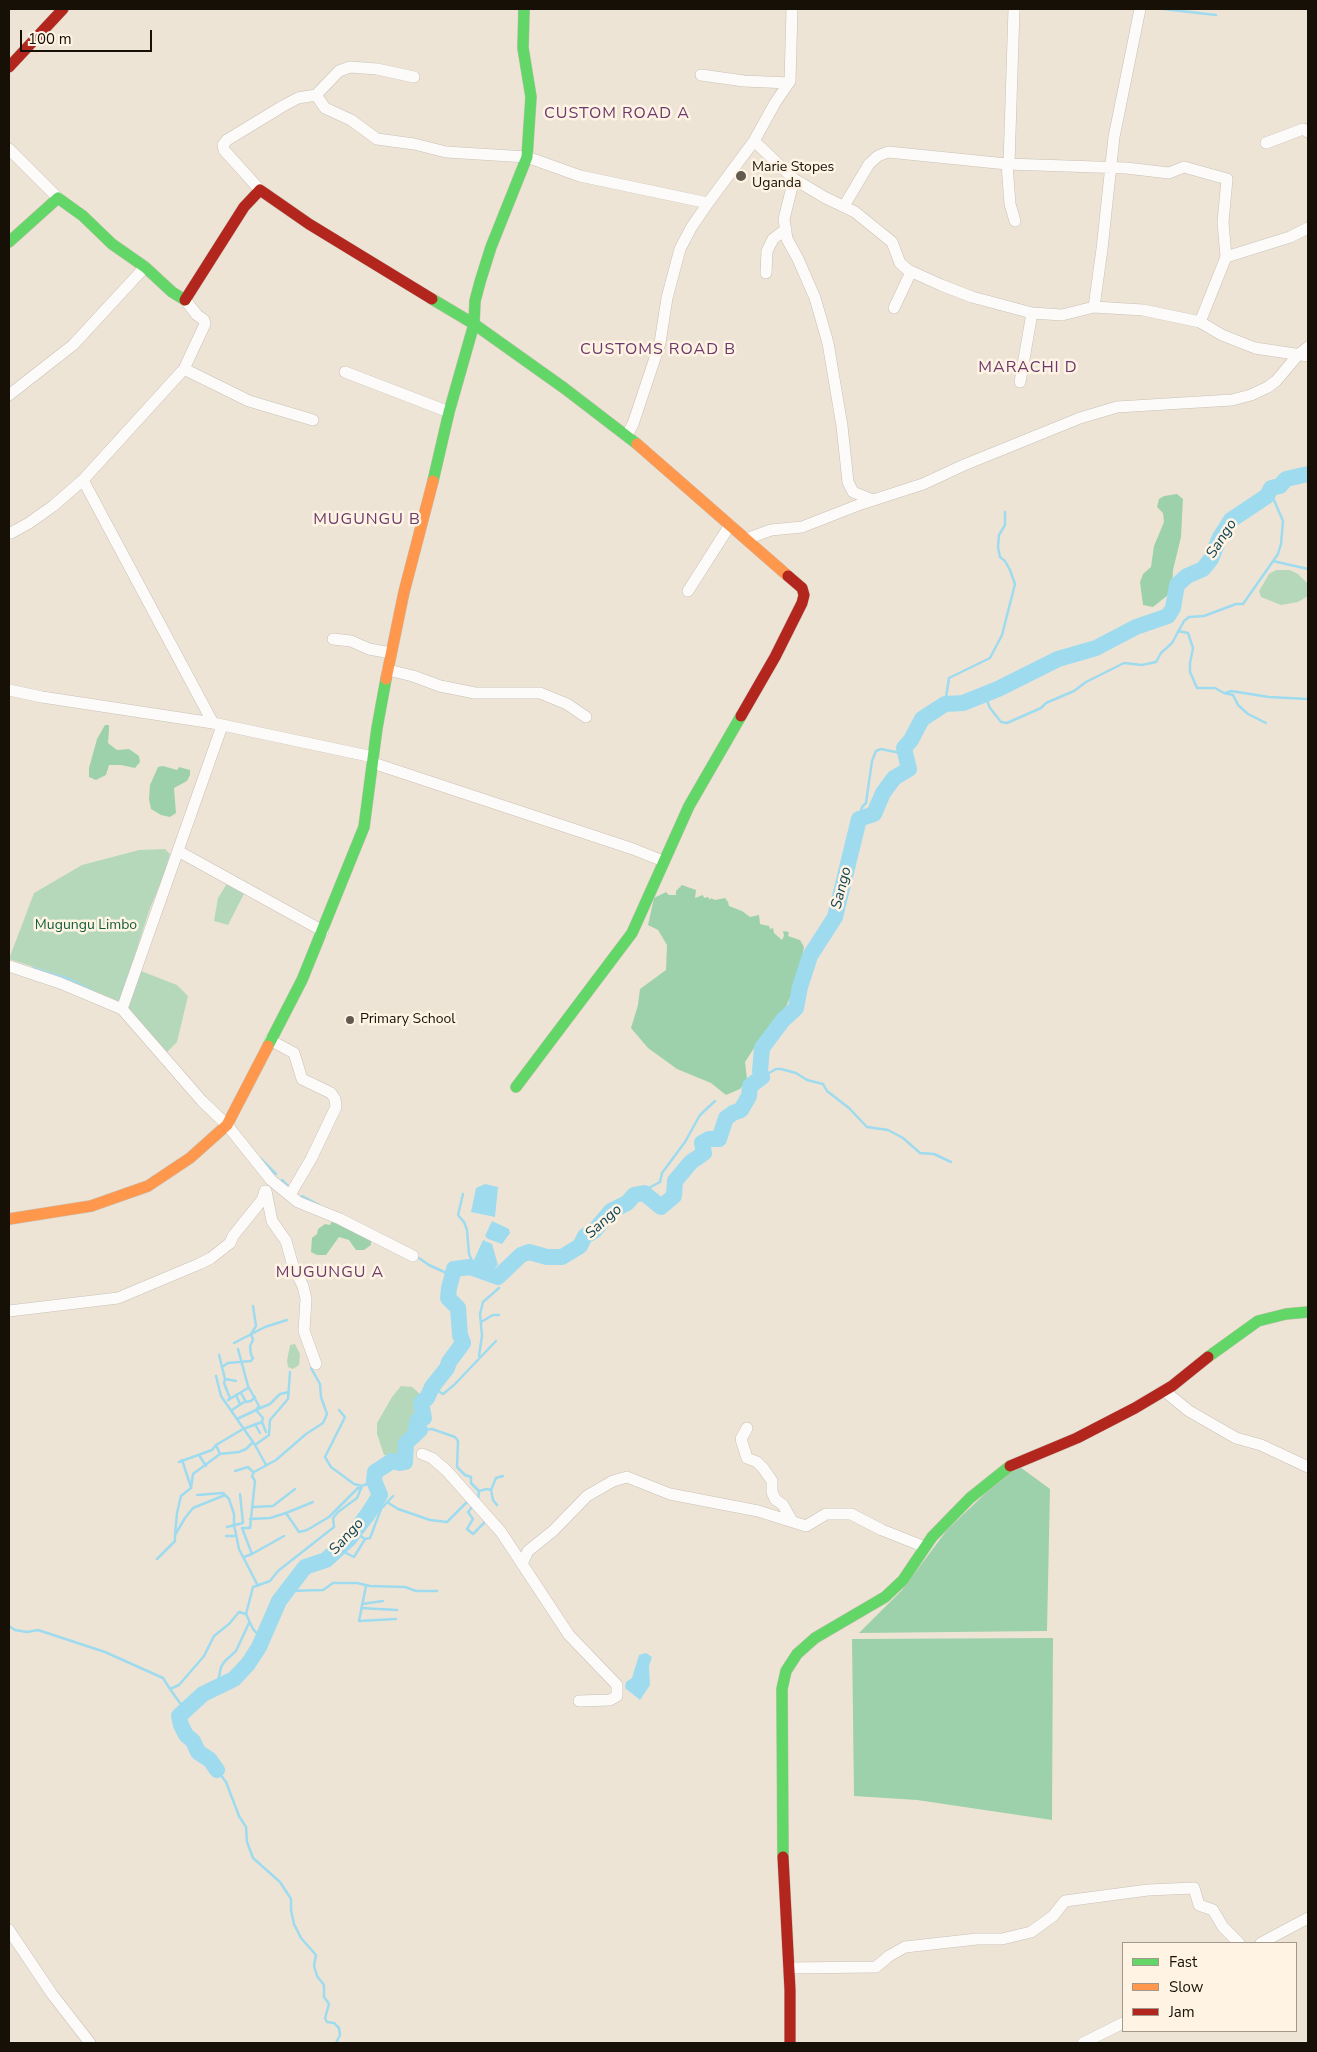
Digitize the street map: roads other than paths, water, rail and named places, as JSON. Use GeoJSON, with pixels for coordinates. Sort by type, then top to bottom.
{"type":"FeatureCollection","features":[{"type":"Feature","properties":{"kind":"street"},"geometry":{"type":"LineString","coordinates":[[9,68],[63,9]]}},
{"type":"Feature","properties":{"kind":"street"},"geometry":{"type":"LineString","coordinates":[[9,1219],[91,1206],[148,1186],[190,1158],[227,1125],[302,980],[323,931],[364,827],[388,670],[404,592],[428,505],[449,412],[474,324],[476,301],[486,263],[526,157],[531,97],[523,48],[524,9]]}},
{"type":"Feature","properties":{"kind":"street"},"geometry":{"type":"LineString","coordinates":[[627,435],[634,424],[660,343],[667,298],[680,249],[691,228],[754,140],[775,103],[789,84],[792,9]]}},
{"type":"Feature","properties":{"kind":"street"},"geometry":{"type":"LineString","coordinates":[[1014,9],[1008,164],[1010,204],[1015,221]]}},
{"type":"Feature","properties":{"kind":"street"},"geometry":{"type":"LineString","coordinates":[[1094,307],[1114,137],[1140,9]]}},
{"type":"Feature","properties":{"kind":"street"},"geometry":{"type":"LineString","coordinates":[[414,77],[377,69],[350,67],[339,71],[316,95],[298,98],[283,106],[227,140],[223,145],[224,150],[260,190],[309,224],[474,324],[627,435],[802,588],[804,595],[802,603],[775,657],[689,806],[632,933],[516,1086]]}},
{"type":"Feature","properties":{"kind":"street"},"geometry":{"type":"LineString","coordinates":[[701,75],[744,81],[789,84]]}},
{"type":"Feature","properties":{"kind":"street"},"geometry":{"type":"LineString","coordinates":[[316,95],[325,108],[351,120],[377,139],[414,144],[446,152],[526,157],[580,176],[708,203]]}},
{"type":"Feature","properties":{"kind":"street"},"geometry":{"type":"LineString","coordinates":[[1266,143],[1304,129],[1308,132]]}},
{"type":"Feature","properties":{"kind":"street"},"geometry":{"type":"LineString","coordinates":[[754,140],[794,179],[824,197],[855,212],[892,242],[900,263],[911,272],[972,297],[1032,313],[1062,315],[1094,307],[1143,310],[1200,322],[1222,335],[1255,348],[1303,356]]}},
{"type":"Feature","properties":{"kind":"street"},"geometry":{"type":"LineString","coordinates":[[844,206],[869,164],[878,156],[888,152],[1008,164],[1110,168],[1170,173],[1184,167],[1227,179],[1223,222],[1226,257],[1200,322]]}},
{"type":"Feature","properties":{"kind":"street"},"geometry":{"type":"LineString","coordinates":[[9,532],[11,533],[29,523],[53,506],[83,480],[184,369],[205,324],[204,320],[197,315],[186,301],[172,292],[145,267],[112,244],[83,216],[58,198],[10,155]]}},
{"type":"Feature","properties":{"kind":"street"},"geometry":{"type":"LineString","coordinates":[[794,179],[785,213],[787,239],[798,259],[814,298],[828,343],[842,426],[848,482],[853,492],[873,500]]}},
{"type":"Feature","properties":{"kind":"street"},"geometry":{"type":"LineString","coordinates":[[186,301],[244,207],[260,190]]}},
{"type":"Feature","properties":{"kind":"street"},"geometry":{"type":"LineString","coordinates":[[9,242],[58,198]]}},
{"type":"Feature","properties":{"kind":"street"},"geometry":{"type":"LineString","coordinates":[[1226,257],[1290,237],[1308,228]]}},
{"type":"Feature","properties":{"kind":"street"},"geometry":{"type":"LineString","coordinates":[[766,273],[767,251],[773,239],[786,230]]}},
{"type":"Feature","properties":{"kind":"street"},"geometry":{"type":"LineString","coordinates":[[9,395],[74,345],[145,267]]}},
{"type":"Feature","properties":{"kind":"street"},"geometry":{"type":"LineString","coordinates":[[894,308],[911,272]]}},
{"type":"Feature","properties":{"kind":"street"},"geometry":{"type":"LineString","coordinates":[[1020,382],[1032,313]]}},
{"type":"Feature","properties":{"kind":"street"},"geometry":{"type":"LineString","coordinates":[[746,538],[771,530],[802,527],[873,500],[923,484],[964,465],[1080,418],[1117,407],[1232,400],[1251,395],[1268,387],[1303,356],[1308,347]]}},
{"type":"Feature","properties":{"kind":"street"},"geometry":{"type":"LineString","coordinates":[[184,369],[249,401],[314,420]]}},
{"type":"Feature","properties":{"kind":"street"},"geometry":{"type":"LineString","coordinates":[[345,372],[449,412]]}},
{"type":"Feature","properties":{"kind":"street"},"geometry":{"type":"LineString","coordinates":[[83,480],[218,724],[178,851],[122,1009]]}},
{"type":"Feature","properties":{"kind":"street"},"geometry":{"type":"LineString","coordinates":[[688,592],[730,525]]}},
{"type":"Feature","properties":{"kind":"street"},"geometry":{"type":"LineString","coordinates":[[333,639],[351,641],[369,649],[391,653]]}},
{"type":"Feature","properties":{"kind":"street"},"geometry":{"type":"LineString","coordinates":[[388,670],[413,676],[440,686],[475,693],[540,693],[566,704],[586,717]]}},
{"type":"Feature","properties":{"kind":"street"},"geometry":{"type":"LineString","coordinates":[[9,690],[42,697],[218,724],[373,760],[663,861]]}},
{"type":"Feature","properties":{"kind":"street"},"geometry":{"type":"LineString","coordinates":[[178,851],[323,931]]}},
{"type":"Feature","properties":{"kind":"street"},"geometry":{"type":"LineString","coordinates":[[9,966],[60,983],[122,1009],[202,1100],[227,1125],[271,1180],[298,1202],[340,1219],[412,1256]]}},
{"type":"Feature","properties":{"kind":"street"},"geometry":{"type":"LineString","coordinates":[[270,1040],[294,1053],[302,1079],[331,1093],[336,1107],[315,1151],[290,1195]]}},
{"type":"Feature","properties":{"kind":"street"},"geometry":{"type":"LineString","coordinates":[[9,1311],[118,1298],[200,1264],[230,1243],[233,1236],[262,1200],[271,1180]]}},
{"type":"Feature","properties":{"kind":"street"},"geometry":{"type":"LineString","coordinates":[[265,1191],[272,1221],[286,1241],[293,1266],[304,1292],[306,1299],[304,1331],[316,1364]]}},
{"type":"Feature","properties":{"kind":"street"},"geometry":{"type":"LineString","coordinates":[[790,2043],[789,1968],[782,1845],[782,1689],[786,1671],[797,1654],[815,1638],[885,1597],[903,1580],[925,1547],[970,1498],[1010,1466],[1077,1438],[1135,1408],[1172,1386],[1214,1352],[1258,1321],[1286,1314],[1308,1312]]}},
{"type":"Feature","properties":{"kind":"street"},"geometry":{"type":"LineString","coordinates":[[1166,1393],[1189,1411],[1236,1438],[1260,1444],[1308,1467]]}},
{"type":"Feature","properties":{"kind":"street"},"geometry":{"type":"LineString","coordinates":[[747,1428],[741,1439],[748,1458],[764,1468],[772,1481],[772,1492],[775,1498],[783,1505],[792,1522]]}},
{"type":"Feature","properties":{"kind":"street"},"geometry":{"type":"LineString","coordinates":[[422,1454],[432,1458],[447,1471],[501,1532],[569,1635],[617,1685],[617,1696],[610,1700],[579,1701]]}},
{"type":"Feature","properties":{"kind":"street"},"geometry":{"type":"LineString","coordinates":[[522,1564],[528,1551],[553,1531],[587,1496],[613,1481],[627,1477],[670,1494],[751,1509],[806,1526],[826,1514],[851,1514],[882,1530],[925,1547]]}},
{"type":"Feature","properties":{"kind":"street"},"geometry":{"type":"LineString","coordinates":[[514,1552],[528,1551]]}},
{"type":"Feature","properties":{"kind":"street"},"geometry":{"type":"LineString","coordinates":[[789,1968],[876,1967],[889,1956],[905,1947],[976,1939],[1002,1939],[1031,1932],[1053,1916],[1065,1901],[1148,1890],[1194,1888],[1199,1905],[1213,1910],[1223,1926],[1238,1942]]}},
{"type":"Feature","properties":{"kind":"street"},"geometry":{"type":"LineString","coordinates":[[1263,1942],[1308,1918]]}},
{"type":"Feature","properties":{"kind":"street"},"geometry":{"type":"LineString","coordinates":[[9,1930],[52,1994],[90,2043]]}},
{"type":"Feature","properties":{"kind":"street"},"geometry":{"type":"LineString","coordinates":[[1083,2043],[1122,2024]]}},
{"type":"Feature","properties":{"kind":"water"},"geometry":{"type":"Polygon","coordinates":[[[485,1184],[498,1187],[495,1217],[471,1212],[476,1188],[485,1184]]]}},
{"type":"Feature","properties":{"kind":"water"},"geometry":{"type":"Polygon","coordinates":[[[492,1221],[509,1229],[510,1233],[502,1244],[485,1236],[492,1221]]]}},
{"type":"Feature","properties":{"kind":"water"},"geometry":{"type":"Polygon","coordinates":[[[483,1240],[492,1244],[498,1265],[493,1269],[474,1260],[483,1240]]]}},
{"type":"Feature","properties":{"kind":"water"},"geometry":{"type":"Polygon","coordinates":[[[646,1653],[652,1657],[649,1666],[650,1685],[640,1700],[625,1688],[626,1682],[632,1678],[639,1655],[646,1653]]]}},
{"type":"Feature","properties":{"kind":"waterway"},"geometry":{"type":"LineString","coordinates":[[1163,9],[1216,15]]}},
{"type":"Feature","properties":{"kind":"waterway","name":"Sango"},"geometry":{"type":"LineString","coordinates":[[217,1770],[210,1760],[198,1752],[193,1741],[186,1735],[179,1716],[203,1694],[234,1679],[248,1664],[259,1647],[279,1601],[305,1567],[326,1560],[350,1538],[368,1514],[380,1495],[374,1481],[375,1472],[392,1461],[405,1462],[406,1443],[420,1430],[416,1427],[418,1420],[424,1418],[421,1403],[427,1398],[432,1387],[463,1343],[460,1335],[458,1308],[448,1298],[454,1269],[470,1267],[498,1277],[521,1255],[529,1252],[547,1257],[562,1257],[580,1246],[585,1236],[594,1231],[611,1211],[627,1203],[634,1195],[644,1193],[661,1207],[674,1196],[675,1181],[691,1162],[704,1153],[702,1143],[709,1139],[719,1139],[726,1118],[741,1110],[749,1096],[750,1086],[762,1077],[760,1071],[762,1048],[783,1020],[796,1008],[800,987],[810,956],[835,917],[859,819],[874,814],[883,793],[894,778],[909,769],[904,748],[911,740],[922,719],[945,704],[963,703],[998,689],[1058,659],[1096,648],[1136,627],[1168,616],[1173,608],[1177,585],[1187,576],[1203,569],[1211,559],[1220,537],[1231,520],[1267,496],[1271,488],[1280,486],[1286,479],[1308,474]]}},
{"type":"Feature","properties":{"kind":"waterway"},"geometry":{"type":"LineString","coordinates":[[984,693],[990,708],[1001,722],[1007,723],[1041,708],[1046,703],[1074,691],[1086,682],[1124,663],[1142,665],[1156,662],[1161,653],[1172,643],[1184,621],[1189,617],[1204,616],[1236,604],[1243,604],[1278,554],[1281,544],[1283,521],[1274,500],[1267,496]]}},
{"type":"Feature","properties":{"kind":"waterway"},"geometry":{"type":"LineString","coordinates":[[945,704],[949,678],[990,658],[1002,635],[1015,584],[1010,570],[1005,561],[1000,557],[998,547],[999,535],[1005,525],[1005,512]]}},
{"type":"Feature","properties":{"kind":"waterway"},"geometry":{"type":"LineString","coordinates":[[1273,561],[1308,569]]}},
{"type":"Feature","properties":{"kind":"waterway"},"geometry":{"type":"LineString","coordinates":[[1178,631],[1188,633],[1193,648],[1190,672],[1197,688],[1215,688],[1233,695],[1238,705],[1248,714],[1266,723]]}},
{"type":"Feature","properties":{"kind":"waterway"},"geometry":{"type":"LineString","coordinates":[[1226,693],[1231,691],[1269,697],[1308,699]]}},
{"type":"Feature","properties":{"kind":"waterway"},"geometry":{"type":"LineString","coordinates":[[859,819],[862,807],[866,803],[872,761],[876,751],[881,749],[905,754]]}},
{"type":"Feature","properties":{"kind":"waterway"},"geometry":{"type":"LineString","coordinates":[[33,968],[69,979],[93,991]]}},
{"type":"Feature","properties":{"kind":"waterway"},"geometry":{"type":"LineString","coordinates":[[124,988],[129,974]]}},
{"type":"Feature","properties":{"kind":"waterway"},"geometry":{"type":"LineString","coordinates":[[762,1077],[776,1069],[781,1069],[796,1073],[807,1080],[823,1084],[827,1091],[849,1108],[867,1127],[888,1130],[903,1138],[920,1153],[934,1154],[951,1162]]}},
{"type":"Feature","properties":{"kind":"waterway"},"geometry":{"type":"LineString","coordinates":[[641,1194],[660,1182],[662,1173],[685,1142],[700,1115],[715,1101]]}},
{"type":"Feature","properties":{"kind":"waterway"},"geometry":{"type":"LineString","coordinates":[[260,1158],[276,1174]]}},
{"type":"Feature","properties":{"kind":"waterway"},"geometry":{"type":"LineString","coordinates":[[282,1180],[290,1188]]}},
{"type":"Feature","properties":{"kind":"waterway"},"geometry":{"type":"LineString","coordinates":[[463,1194],[458,1215],[464,1222],[467,1230],[469,1254],[472,1261],[485,1272]]}},
{"type":"Feature","properties":{"kind":"waterway"},"geometry":{"type":"LineString","coordinates":[[302,1196],[319,1205]]}},
{"type":"Feature","properties":{"kind":"waterway"},"geometry":{"type":"LineString","coordinates":[[416,1256],[429,1265],[453,1276]]}},
{"type":"Feature","properties":{"kind":"waterway"},"geometry":{"type":"LineString","coordinates":[[479,1356],[482,1336],[480,1314],[483,1302],[499,1288]]}},
{"type":"Feature","properties":{"kind":"waterway"},"geometry":{"type":"LineString","coordinates":[[222,1367],[228,1363],[251,1361],[253,1358],[250,1346],[253,1340],[251,1334],[256,1326],[253,1306]]}},
{"type":"Feature","properties":{"kind":"waterway"},"geometry":{"type":"LineString","coordinates":[[481,1322],[493,1315],[499,1315]]}},
{"type":"Feature","properties":{"kind":"waterway"},"geometry":{"type":"LineString","coordinates":[[234,1343],[265,1327],[287,1320]]}},
{"type":"Feature","properties":{"kind":"waterway"},"geometry":{"type":"LineString","coordinates":[[432,1387],[443,1394],[496,1341]]}},
{"type":"Feature","properties":{"kind":"waterway"},"geometry":{"type":"LineString","coordinates":[[238,1349],[248,1386],[259,1406],[256,1410]]}},
{"type":"Feature","properties":{"kind":"waterway"},"geometry":{"type":"LineString","coordinates":[[219,1355],[225,1379],[224,1383],[230,1398]]}},
{"type":"Feature","properties":{"kind":"waterway"},"geometry":{"type":"LineString","coordinates":[[244,1557],[252,1554],[242,1528],[250,1528],[255,1481],[252,1476],[254,1472],[276,1460],[306,1434],[323,1423],[327,1414],[321,1397],[320,1384],[311,1368]]}},
{"type":"Feature","properties":{"kind":"waterway"},"geometry":{"type":"LineString","coordinates":[[255,1445],[269,1435],[270,1420],[288,1399],[290,1372]]}},
{"type":"Feature","properties":{"kind":"waterway"},"geometry":{"type":"LineString","coordinates":[[216,1376],[221,1396],[255,1445],[266,1465]]}},
{"type":"Feature","properties":{"kind":"waterway"},"geometry":{"type":"LineString","coordinates":[[225,1379],[236,1381]]}},
{"type":"Feature","properties":{"kind":"waterway"},"geometry":{"type":"LineString","coordinates":[[228,1400],[248,1388]]}},
{"type":"Feature","properties":{"kind":"waterway"},"geometry":{"type":"LineString","coordinates":[[258,1409],[270,1404],[280,1394],[289,1392]]}},
{"type":"Feature","properties":{"kind":"waterway"},"geometry":{"type":"LineString","coordinates":[[241,1393],[246,1402]]}},
{"type":"Feature","properties":{"kind":"waterway"},"geometry":{"type":"LineString","coordinates":[[236,1395],[240,1404]]}},
{"type":"Feature","properties":{"kind":"waterway"},"geometry":{"type":"LineString","coordinates":[[232,1410],[244,1402],[251,1401],[255,1397]]}},
{"type":"Feature","properties":{"kind":"waterway"},"geometry":{"type":"LineString","coordinates":[[237,1419],[256,1410],[263,1418],[262,1422],[266,1432]]}},
{"type":"Feature","properties":{"kind":"waterway"},"geometry":{"type":"LineString","coordinates":[[339,1410],[345,1417],[325,1457],[331,1467],[354,1484],[362,1486]]}},
{"type":"Feature","properties":{"kind":"waterway"},"geometry":{"type":"LineString","coordinates":[[216,1445],[243,1429],[262,1422]]}},
{"type":"Feature","properties":{"kind":"waterway"},"geometry":{"type":"LineString","coordinates":[[255,1424],[260,1433]]}},
{"type":"Feature","properties":{"kind":"waterway"},"geometry":{"type":"LineString","coordinates":[[420,1430],[432,1429],[455,1437],[458,1441],[457,1467],[465,1475],[471,1477],[471,1483],[479,1491],[478,1501]]}},
{"type":"Feature","properties":{"kind":"waterway"},"geometry":{"type":"LineString","coordinates":[[175,1535],[181,1496],[191,1488],[193,1474],[220,1454],[239,1452],[246,1449],[253,1442]]}},
{"type":"Feature","properties":{"kind":"waterway"},"geometry":{"type":"LineString","coordinates":[[179,1462],[212,1450],[216,1445],[220,1454]]}},
{"type":"Feature","properties":{"kind":"waterway"},"geometry":{"type":"LineString","coordinates":[[199,1455],[206,1466]]}},
{"type":"Feature","properties":{"kind":"waterway"},"geometry":{"type":"LineString","coordinates":[[182,1460],[191,1487]]}},
{"type":"Feature","properties":{"kind":"waterway"},"geometry":{"type":"LineString","coordinates":[[235,1471],[248,1467],[253,1472]]}},
{"type":"Feature","properties":{"kind":"waterway"},"geometry":{"type":"LineString","coordinates":[[497,1505],[493,1500],[491,1490],[496,1478],[503,1476]]}},
{"type":"Feature","properties":{"kind":"waterway"},"geometry":{"type":"LineString","coordinates":[[263,1640],[253,1629],[246,1614],[253,1587],[270,1581],[278,1571],[334,1527],[333,1518],[338,1512],[357,1498],[362,1486],[374,1481]]}},
{"type":"Feature","properties":{"kind":"waterway"},"geometry":{"type":"LineString","coordinates":[[250,1519],[270,1518],[286,1513],[299,1532],[307,1530],[329,1517],[358,1488],[361,1489]]}},
{"type":"Feature","properties":{"kind":"waterway"},"geometry":{"type":"LineString","coordinates":[[252,1507],[273,1506],[295,1489]]}},
{"type":"Feature","properties":{"kind":"waterway"},"geometry":{"type":"LineString","coordinates":[[479,1491],[491,1490]]}},
{"type":"Feature","properties":{"kind":"waterway"},"geometry":{"type":"LineString","coordinates":[[197,1495],[223,1493],[229,1499],[234,1514],[234,1525],[239,1549],[258,1586]]}},
{"type":"Feature","properties":{"kind":"waterway"},"geometry":{"type":"LineString","coordinates":[[227,1527],[243,1523],[240,1494]]}},
{"type":"Feature","properties":{"kind":"waterway"},"geometry":{"type":"LineString","coordinates":[[157,1559],[175,1541],[175,1535],[193,1508],[225,1495]]}},
{"type":"Feature","properties":{"kind":"waterway"},"geometry":{"type":"LineString","coordinates":[[354,1532],[365,1539],[370,1538],[381,1509],[393,1496]]}},
{"type":"Feature","properties":{"kind":"waterway"},"geometry":{"type":"LineString","coordinates":[[286,1513],[313,1502]]}},
{"type":"Feature","properties":{"kind":"waterway"},"geometry":{"type":"LineString","coordinates":[[387,1502],[398,1509],[430,1520],[447,1522],[467,1502],[469,1503]]}},
{"type":"Feature","properties":{"kind":"waterway"},"geometry":{"type":"LineString","coordinates":[[472,1507],[468,1512],[473,1519],[467,1529],[473,1534],[485,1522],[484,1520]]}},
{"type":"Feature","properties":{"kind":"waterway"},"geometry":{"type":"LineString","coordinates":[[226,1536],[236,1536]]}},
{"type":"Feature","properties":{"kind":"waterway"},"geometry":{"type":"LineString","coordinates":[[252,1554],[284,1536]]}},
{"type":"Feature","properties":{"kind":"waterway"},"geometry":{"type":"LineString","coordinates":[[338,1549],[354,1557],[365,1539]]}},
{"type":"Feature","properties":{"kind":"waterway"},"geometry":{"type":"LineString","coordinates":[[287,1591],[323,1590],[333,1583],[357,1583],[370,1586],[405,1587],[416,1591],[437,1591]]}},
{"type":"Feature","properties":{"kind":"waterway"},"geometry":{"type":"LineString","coordinates":[[366,1586],[359,1621],[396,1619]]}},
{"type":"Feature","properties":{"kind":"waterway"},"geometry":{"type":"LineString","coordinates":[[362,1604],[383,1601]]}},
{"type":"Feature","properties":{"kind":"waterway"},"geometry":{"type":"LineString","coordinates":[[361,1608],[397,1610]]}},
{"type":"Feature","properties":{"kind":"waterway"},"geometry":{"type":"LineString","coordinates":[[185,1710],[170,1689],[179,1685],[204,1656],[214,1636],[229,1624],[239,1612],[246,1614]]}},
{"type":"Feature","properties":{"kind":"waterway"},"geometry":{"type":"LineString","coordinates":[[217,1687],[221,1667],[236,1651],[249,1623]]}},
{"type":"Feature","properties":{"kind":"waterway"},"geometry":{"type":"LineString","coordinates":[[9,1626],[15,1630],[27,1632],[38,1630],[105,1652],[163,1678],[170,1689]]}},
{"type":"Feature","properties":{"kind":"waterway","name":"Sango"},"geometry":{"type":"LineString","coordinates":[[217,1770],[226,1782],[239,1816],[246,1827],[247,1842],[253,1858],[280,1882],[291,1899],[294,1924],[301,1938],[316,1955],[314,1966],[317,1976],[324,1985],[324,1997],[329,2004],[325,2018],[327,2022],[334,2023],[339,2028],[340,2035],[336,2043]]}},
{"type":"Feature","properties":{"kind":"place","name":"Marie Stopes Uganda"},"geometry":{"type":"Point","coordinates":[741,176]}},
{"type":"Feature","properties":{"kind":"place","name":"Primary School"},"geometry":{"type":"Point","coordinates":[350,1020]}},
{"type":"Feature","properties":{"kind":"district","name":"CUSTOM ROAD A"},"geometry":{"type":"Point","coordinates":[617,114]}},
{"type":"Feature","properties":{"kind":"district","name":"CUSTOMS ROAD B"},"geometry":{"type":"Point","coordinates":[658,350]}},
{"type":"Feature","properties":{"kind":"district","name":"MARACHI D"},"geometry":{"type":"Point","coordinates":[1028,368]}},
{"type":"Feature","properties":{"kind":"district","name":"MUGUNGU B"},"geometry":{"type":"Point","coordinates":[367,520]}},
{"type":"Feature","properties":{"kind":"district","name":"MUGUNGU A"},"geometry":{"type":"Point","coordinates":[330,1273]}},
{"type":"Feature","properties":{"kind":"park label","name":"Mugungu Limbo"},"geometry":{"type":"Point","coordinates":[86,926]}}]}
